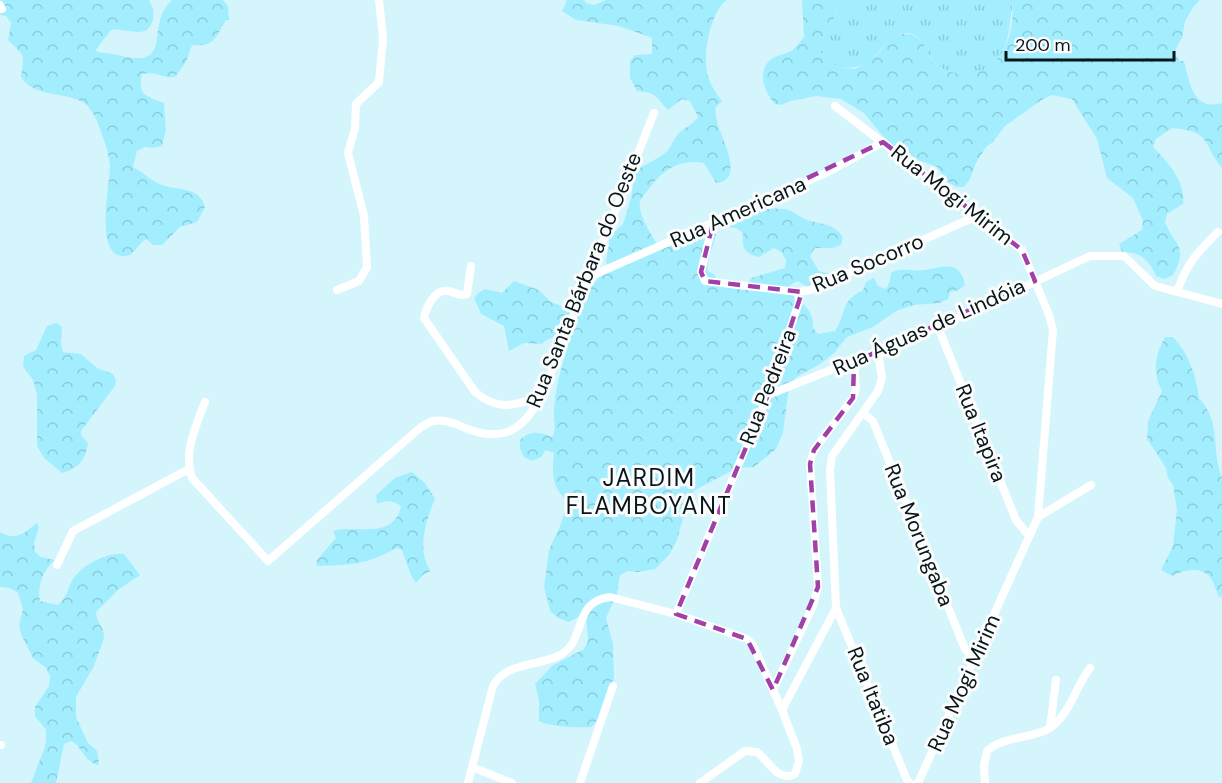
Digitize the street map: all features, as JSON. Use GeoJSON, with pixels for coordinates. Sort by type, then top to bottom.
{"type":"FeatureCollection","features":[{"type":"Feature","properties":{"kind":"street"},"geometry":{"type":"LineString","coordinates":[[337,290],[359,281],[367,267],[363,207],[348,153],[355,128],[356,104],[377,85],[381,72],[383,38],[379,0]]}},
{"type":"Feature","properties":{"kind":"street","name":"Rua Mogi Mirim"},"geometry":{"type":"LineString","coordinates":[[836,106],[1022,250],[1053,330],[1038,517],[918,783]]}},
{"type":"Feature","properties":{"kind":"street","name":"Rua Santa Bárbara do Oeste"},"geometry":{"type":"LineString","coordinates":[[189,469],[192,478],[268,561],[421,428],[432,421],[444,421],[477,432],[504,435],[515,430],[533,411],[541,397],[548,374],[590,277],[629,171],[654,113]]}},
{"type":"Feature","properties":{"kind":"street","name":"Rua Americana"},"geometry":{"type":"LineString","coordinates":[[590,277],[828,172],[884,142]]}},
{"type":"Feature","properties":{"kind":"street","name":"Rua Socorro"},"geometry":{"type":"LineString","coordinates":[[714,223],[701,272],[705,281],[798,292],[810,290],[979,215]]}},
{"type":"Feature","properties":{"kind":"street"},"geometry":{"type":"LineString","coordinates":[[1218,232],[1195,254],[1185,270],[1177,292],[1222,304]]}},
{"type":"Feature","properties":{"kind":"street","name":"Rua Águas de Lindóia"},"geometry":{"type":"LineString","coordinates":[[768,395],[938,327],[1090,256],[1124,256],[1155,286],[1177,292]]}},
{"type":"Feature","properties":{"kind":"street"},"geometry":{"type":"LineString","coordinates":[[471,266],[467,294],[460,296],[447,290],[442,291],[426,307],[424,318],[475,392],[485,400],[508,406],[541,397]]}},
{"type":"Feature","properties":{"kind":"street","name":"Rua Pedreira"},"geometry":{"type":"LineString","coordinates":[[676,614],[768,395],[799,302],[798,292]]}},
{"type":"Feature","properties":{"kind":"street","name":"Rua Itapira"},"geometry":{"type":"LineString","coordinates":[[938,327],[1016,520],[1029,536]]}},
{"type":"Feature","properties":{"kind":"street"},"geometry":{"type":"LineString","coordinates":[[782,710],[836,608],[830,470],[832,456],[878,391],[882,378],[878,352]]}},
{"type":"Feature","properties":{"kind":"street"},"geometry":{"type":"LineString","coordinates":[[773,690],[813,606],[818,587],[810,464],[814,450],[853,398],[856,389],[854,362]]}},
{"type":"Feature","properties":{"kind":"street"},"geometry":{"type":"LineString","coordinates":[[57,565],[73,531],[189,469],[192,436],[206,402]]}},
{"type":"Feature","properties":{"kind":"street","name":"Rua Morungaba"},"geometry":{"type":"LineString","coordinates":[[863,414],[873,421],[962,642],[974,659]]}},
{"type":"Feature","properties":{"kind":"street"},"geometry":{"type":"LineString","coordinates":[[1038,517],[1091,485]]}},
{"type":"Feature","properties":{"kind":"street"},"geometry":{"type":"LineString","coordinates":[[468,783],[493,686],[497,679],[510,670],[567,650],[582,616],[594,602],[610,597],[676,614],[747,639],[753,645],[797,749],[799,761],[795,774],[790,777],[779,775],[763,756],[751,751],[745,752],[700,783]]}},
{"type":"Feature","properties":{"kind":"street","name":"Rua Itatiba"},"geometry":{"type":"LineString","coordinates":[[836,608],[910,783]]}},
{"type":"Feature","properties":{"kind":"street"},"geometry":{"type":"LineString","coordinates":[[985,783],[985,757],[991,747],[1050,728],[1064,715],[1081,679],[1090,668]]}},
{"type":"Feature","properties":{"kind":"street"},"geometry":{"type":"LineString","coordinates":[[1050,728],[1056,680]]}},
{"type":"Feature","properties":{"kind":"street"},"geometry":{"type":"LineString","coordinates":[[580,783],[613,686]]}},
{"type":"Feature","properties":{"kind":"street"},"geometry":{"type":"LineString","coordinates":[[472,767],[512,783]]}},
{"type":"Feature","properties":{"kind":"highlighted area"},"geometry":{"type":"Polygon","coordinates":[[[883,142],[1022,250],[1035,281],[854,362],[853,398],[814,450],[810,464],[818,587],[773,690],[747,639],[676,614],[768,395],[802,292],[705,281],[701,272],[713,223],[883,142]]]}},
{"type":"Feature","properties":{"kind":"green space"},"geometry":{"type":"Polygon","coordinates":[[[0,0],[149,0],[153,9],[153,19],[146,30],[136,32],[111,30],[95,51],[136,58],[147,57],[153,51],[164,11],[172,0],[223,0],[228,6],[229,20],[226,20],[210,43],[192,45],[186,62],[175,77],[146,73],[142,74],[141,81],[142,91],[145,94],[164,103],[166,130],[162,146],[145,147],[137,151],[133,167],[158,183],[188,190],[198,196],[205,207],[197,222],[180,227],[162,245],[153,245],[146,239],[129,255],[116,254],[106,234],[106,203],[110,166],[106,146],[97,122],[84,103],[34,88],[21,77],[22,56],[8,40],[11,23],[6,16],[0,15],[0,0]]]}},
{"type":"Feature","properties":{"kind":"green space"},"geometry":{"type":"Polygon","coordinates":[[[567,0],[584,0],[594,5],[606,0],[727,0],[716,14],[712,24],[707,47],[706,68],[709,80],[722,101],[715,108],[717,122],[729,157],[731,167],[729,175],[725,180],[716,183],[704,163],[688,162],[674,166],[656,180],[642,197],[640,207],[647,226],[661,249],[707,227],[716,230],[707,266],[708,271],[715,275],[716,281],[724,287],[744,290],[751,278],[785,268],[786,260],[781,252],[774,248],[759,257],[747,252],[743,246],[743,233],[736,228],[727,227],[726,218],[756,207],[790,211],[805,219],[831,226],[843,237],[841,245],[833,248],[815,248],[810,256],[819,271],[827,273],[835,271],[843,276],[820,290],[812,289],[797,281],[789,286],[808,309],[813,320],[813,328],[818,334],[835,331],[850,299],[863,290],[866,282],[874,278],[878,286],[886,289],[891,273],[895,271],[955,268],[963,277],[965,285],[959,290],[950,292],[948,299],[939,303],[914,305],[896,311],[873,327],[847,337],[835,352],[820,364],[795,378],[788,394],[783,433],[776,449],[754,467],[737,468],[695,490],[689,497],[677,540],[669,555],[655,569],[628,571],[620,575],[617,594],[606,618],[613,644],[614,679],[598,719],[592,727],[557,726],[539,721],[539,700],[535,684],[552,666],[584,649],[588,641],[586,616],[582,615],[569,622],[558,618],[550,611],[544,587],[549,550],[568,501],[558,491],[554,480],[554,453],[546,450],[541,457],[532,461],[524,457],[520,449],[520,440],[532,433],[552,437],[555,427],[556,392],[569,341],[554,338],[542,344],[524,343],[509,351],[504,326],[481,314],[474,298],[485,289],[502,293],[514,281],[539,290],[551,302],[567,308],[576,317],[589,290],[608,266],[606,262],[610,236],[623,224],[631,198],[635,172],[667,151],[679,133],[698,117],[690,101],[682,99],[668,110],[655,96],[637,91],[630,78],[630,61],[635,55],[652,54],[652,38],[619,26],[576,20],[562,11],[567,0]]]}},
{"type":"Feature","properties":{"kind":"green space"},"geometry":{"type":"Polygon","coordinates":[[[802,0],[845,0],[819,48],[825,58],[833,64],[855,69],[878,54],[891,37],[902,34],[919,39],[931,59],[940,68],[963,73],[988,68],[1004,50],[1012,25],[1012,0],[1200,0],[1185,21],[1182,38],[1175,54],[1180,61],[1184,61],[1194,93],[1199,99],[1212,105],[1222,103],[1222,168],[1204,139],[1194,132],[1172,128],[1156,139],[1153,147],[1175,173],[1183,196],[1183,204],[1167,214],[1165,222],[1180,252],[1178,265],[1173,275],[1165,279],[1156,276],[1144,258],[1134,253],[1122,252],[1119,244],[1142,230],[1143,221],[1133,198],[1107,178],[1097,139],[1072,99],[1052,95],[1005,126],[993,142],[986,147],[964,187],[956,187],[948,182],[937,167],[905,155],[882,135],[864,113],[841,99],[816,96],[790,101],[782,105],[775,104],[766,89],[763,71],[769,61],[791,51],[804,37],[802,0]]]}},
{"type":"Feature","properties":{"kind":"green space"},"geometry":{"type":"Polygon","coordinates":[[[845,0],[1012,0],[1012,6],[1006,44],[996,61],[980,71],[958,73],[945,70],[935,64],[920,39],[907,33],[893,36],[877,54],[862,65],[843,68],[831,63],[819,48],[845,0]]]}},
{"type":"Feature","properties":{"kind":"green space"},"geometry":{"type":"Polygon","coordinates":[[[57,323],[62,327],[63,352],[81,354],[97,368],[113,374],[116,380],[115,386],[81,431],[81,435],[88,443],[83,459],[73,469],[62,473],[44,458],[37,446],[37,395],[33,380],[23,366],[24,356],[36,350],[47,326],[57,323]]]}},
{"type":"Feature","properties":{"kind":"green space"},"geometry":{"type":"Polygon","coordinates":[[[1165,337],[1173,337],[1187,358],[1194,373],[1199,398],[1211,417],[1213,426],[1222,478],[1222,595],[1220,598],[1212,580],[1203,572],[1193,570],[1172,576],[1161,570],[1173,546],[1177,510],[1173,485],[1168,478],[1166,468],[1147,439],[1148,421],[1162,391],[1157,378],[1156,364],[1165,337]]]}},
{"type":"Feature","properties":{"kind":"green space"},"geometry":{"type":"Polygon","coordinates":[[[412,472],[425,483],[435,499],[428,516],[423,545],[426,563],[431,571],[424,574],[416,583],[402,550],[397,548],[358,563],[317,566],[316,561],[336,538],[333,531],[373,529],[391,524],[397,517],[401,506],[389,501],[377,504],[376,495],[395,478],[412,472]]]}},
{"type":"Feature","properties":{"kind":"green space"},"geometry":{"type":"Polygon","coordinates":[[[37,523],[39,527],[34,543],[35,552],[41,557],[55,560],[42,579],[39,590],[40,601],[58,605],[76,575],[102,557],[124,554],[140,575],[119,589],[96,612],[104,638],[94,666],[76,697],[76,717],[88,743],[97,751],[99,763],[97,765],[89,760],[72,741],[64,744],[56,783],[31,783],[46,739],[46,730],[35,716],[35,707],[49,686],[50,677],[46,668],[33,658],[21,634],[19,626],[23,609],[18,593],[10,588],[0,587],[0,532],[11,536],[20,535],[37,523]]]}},
{"type":"Feature","properties":{"kind":"district","name":"JARDIM FLAMBOYANT"},"geometry":{"type":"Point","coordinates":[649,491]}}]}
